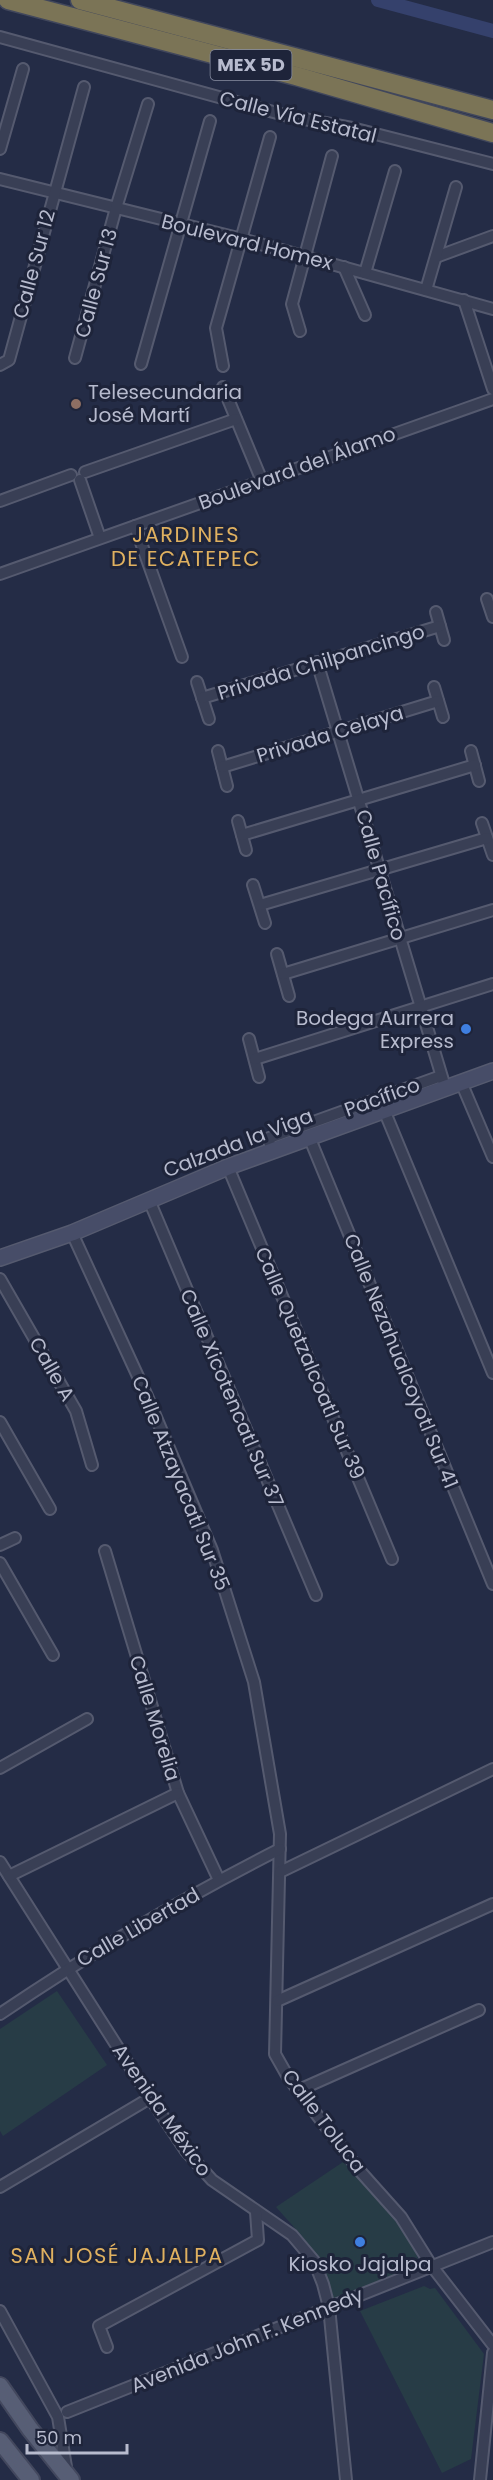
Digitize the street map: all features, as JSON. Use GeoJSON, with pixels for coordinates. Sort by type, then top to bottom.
{"type":"FeatureCollection","features":[{"type":"Feature","properties":{"kind":"highway","name":"MEX 5D"},"geometry":{"type":"LineString","coordinates":[[8,0],[296,76],[493,133]]}},
{"type":"Feature","properties":{"kind":"highway","name":"MEX 5D"},"geometry":{"type":"LineString","coordinates":[[80,0],[493,110]]}},
{"type":"Feature","properties":{"kind":"main road","name":"Calzada la Viga"},"geometry":{"type":"LineString","coordinates":[[0,1258],[72,1233],[228,1167],[384,1110],[443,1081],[461,1082],[493,1071]]}},
{"type":"Feature","properties":{"kind":"main road"},"geometry":{"type":"LineString","coordinates":[[0,2386],[69,2478]]}},
{"type":"Feature","properties":{"kind":"main road"},"geometry":{"type":"LineString","coordinates":[[2,2444],[31,2480]]}},
{"type":"Feature","properties":{"kind":"street","name":"Calle Vía Estatal"},"geometry":{"type":"LineString","coordinates":[[0,37],[288,116],[352,128],[493,165]]}},
{"type":"Feature","properties":{"kind":"street"},"geometry":{"type":"LineString","coordinates":[[0,149],[23,69]]}},
{"type":"Feature","properties":{"kind":"street","name":"Calle Sur 12"},"geometry":{"type":"LineString","coordinates":[[0,365],[9,360],[53,193],[84,87]]}},
{"type":"Feature","properties":{"kind":"street","name":"Calle Sur 13"},"geometry":{"type":"LineString","coordinates":[[75,358],[116,208],[148,104]]}},
{"type":"Feature","properties":{"kind":"street"},"geometry":{"type":"LineString","coordinates":[[141,364],[210,121]]}},
{"type":"Feature","properties":{"kind":"street"},"geometry":{"type":"LineString","coordinates":[[223,366],[216,328],[270,137]]}},
{"type":"Feature","properties":{"kind":"street"},"geometry":{"type":"LineString","coordinates":[[300,331],[292,304],[332,156]]}},
{"type":"Feature","properties":{"kind":"street"},"geometry":{"type":"LineString","coordinates":[[364,273],[395,171]]}},
{"type":"Feature","properties":{"kind":"street","name":"Boulevard Homex"},"geometry":{"type":"LineString","coordinates":[[0,178],[242,239],[493,309]]}},
{"type":"Feature","properties":{"kind":"street"},"geometry":{"type":"LineString","coordinates":[[426,290],[456,187]]}},
{"type":"Feature","properties":{"kind":"street"},"geometry":{"type":"LineString","coordinates":[[436,257],[493,236]]}},
{"type":"Feature","properties":{"kind":"street"},"geometry":{"type":"LineString","coordinates":[[344,267],[365,315]]}},
{"type":"Feature","properties":{"kind":"street"},"geometry":{"type":"LineString","coordinates":[[464,300],[493,388]]}},
{"type":"Feature","properties":{"kind":"street"},"geometry":{"type":"LineString","coordinates":[[223,387],[262,481]]}},
{"type":"Feature","properties":{"kind":"street","name":"Boulevard del Álamo"},"geometry":{"type":"LineString","coordinates":[[0,574],[493,399]]}},
{"type":"Feature","properties":{"kind":"street"},"geometry":{"type":"LineString","coordinates":[[0,501],[78,476],[236,419]]}},
{"type":"Feature","properties":{"kind":"street"},"geometry":{"type":"LineString","coordinates":[[78,476],[100,538]]}},
{"type":"Feature","properties":{"kind":"street"},"geometry":{"type":"LineString","coordinates":[[135,526],[182,657]]}},
{"type":"Feature","properties":{"kind":"street"},"geometry":{"type":"LineString","coordinates":[[488,599],[493,614]]}},
{"type":"Feature","properties":{"kind":"street","name":"Privada Chilpancingo"},"geometry":{"type":"LineString","coordinates":[[436,612],[444,640]]}},
{"type":"Feature","properties":{"kind":"street","name":"Privada Chilpancingo"},"geometry":{"type":"LineString","coordinates":[[202,698],[440,626]]}},
{"type":"Feature","properties":{"kind":"street","name":"Calle Pacífico"},"geometry":{"type":"LineString","coordinates":[[317,662],[443,1081]]}},
{"type":"Feature","properties":{"kind":"street","name":"Privada Chilpancingo"},"geometry":{"type":"LineString","coordinates":[[197,682],[209,719]]}},
{"type":"Feature","properties":{"kind":"street"},"geometry":{"type":"LineString","coordinates":[[434,687],[443,717]]}},
{"type":"Feature","properties":{"kind":"street","name":"Privada Celaya"},"geometry":{"type":"LineString","coordinates":[[222,767],[438,701]]}},
{"type":"Feature","properties":{"kind":"street"},"geometry":{"type":"LineString","coordinates":[[218,751],[227,786]]}},
{"type":"Feature","properties":{"kind":"street"},"geometry":{"type":"LineString","coordinates":[[471,751],[479,781]]}},
{"type":"Feature","properties":{"kind":"street"},"geometry":{"type":"LineString","coordinates":[[242,835],[475,765]]}},
{"type":"Feature","properties":{"kind":"street"},"geometry":{"type":"LineString","coordinates":[[238,821],[246,850]]}},
{"type":"Feature","properties":{"kind":"street"},"geometry":{"type":"LineString","coordinates":[[482,823],[493,855]]}},
{"type":"Feature","properties":{"kind":"street"},"geometry":{"type":"LineString","coordinates":[[260,906],[380,868],[487,838]]}},
{"type":"Feature","properties":{"kind":"street"},"geometry":{"type":"LineString","coordinates":[[253,885],[265,923]]}},
{"type":"Feature","properties":{"kind":"street"},"geometry":{"type":"LineString","coordinates":[[283,974],[493,910]]}},
{"type":"Feature","properties":{"kind":"street"},"geometry":{"type":"LineString","coordinates":[[277,954],[289,996]]}},
{"type":"Feature","properties":{"kind":"street"},"geometry":{"type":"LineString","coordinates":[[255,1059],[493,984]]}},
{"type":"Feature","properties":{"kind":"street"},"geometry":{"type":"LineString","coordinates":[[249,1039],[259,1077]]}},
{"type":"Feature","properties":{"kind":"street","name":"Pacífico"},"geometry":{"type":"LineString","coordinates":[[272,1152],[269,1138],[443,1081]]}},
{"type":"Feature","properties":{"kind":"street"},"geometry":{"type":"LineString","coordinates":[[461,1082],[493,1157]]}},
{"type":"Feature","properties":{"kind":"street"},"geometry":{"type":"LineString","coordinates":[[384,1110],[493,1373]]}},
{"type":"Feature","properties":{"kind":"street","name":"Calle Nezahualcoyotl Sur 41"},"geometry":{"type":"LineString","coordinates":[[310,1138],[493,1584]]}},
{"type":"Feature","properties":{"kind":"street","name":"Calle Quetzalcoatl Sur 39"},"geometry":{"type":"LineString","coordinates":[[228,1167],[392,1559]]}},
{"type":"Feature","properties":{"kind":"street","name":"Calle Xicotencatl Sur 37"},"geometry":{"type":"LineString","coordinates":[[149,1200],[316,1595]]}},
{"type":"Feature","properties":{"kind":"street","name":"Calle Atzayacatl Sur 35"},"geometry":{"type":"LineString","coordinates":[[72,1233],[147,1396],[212,1550],[254,1682],[280,1834],[280,1849]]}},
{"type":"Feature","properties":{"kind":"street","name":"Calle A"},"geometry":{"type":"LineString","coordinates":[[0,1279],[76,1411],[92,1465]]}},
{"type":"Feature","properties":{"kind":"street"},"geometry":{"type":"LineString","coordinates":[[0,1422],[50,1509]]}},
{"type":"Feature","properties":{"kind":"street"},"geometry":{"type":"LineString","coordinates":[[0,1545],[15,1538]]}},
{"type":"Feature","properties":{"kind":"street","name":"Calle Morelia"},"geometry":{"type":"LineString","coordinates":[[105,1551],[178,1793],[219,1880]]}},
{"type":"Feature","properties":{"kind":"street"},"geometry":{"type":"LineString","coordinates":[[0,1563],[53,1655]]}},
{"type":"Feature","properties":{"kind":"street"},"geometry":{"type":"LineString","coordinates":[[0,1768],[87,1719]]}},
{"type":"Feature","properties":{"kind":"street"},"geometry":{"type":"LineString","coordinates":[[280,1872],[493,1769]]}},
{"type":"Feature","properties":{"kind":"street"},"geometry":{"type":"LineString","coordinates":[[9,1876],[178,1793]]}},
{"type":"Feature","properties":{"kind":"street","name":"Calle Toluca"},"geometry":{"type":"LineString","coordinates":[[280,1849],[275,2054],[359,2170],[401,2217],[431,2265],[493,2344]]}},
{"type":"Feature","properties":{"kind":"street","name":"Calle Libertad"},"geometry":{"type":"LineString","coordinates":[[0,2014],[67,1968],[219,1880],[280,1849]]}},
{"type":"Feature","properties":{"kind":"street","name":"Avenida México"},"geometry":{"type":"LineString","coordinates":[[0,1862],[186,2151],[212,2180],[292,2235],[314,2261],[324,2284],[329,2307],[343,2430],[346,2480]]}},
{"type":"Feature","properties":{"kind":"street"},"geometry":{"type":"LineString","coordinates":[[277,2001],[493,1904]]}},
{"type":"Feature","properties":{"kind":"street"},"geometry":{"type":"LineString","coordinates":[[299,2090],[479,2010]]}},
{"type":"Feature","properties":{"kind":"street"},"geometry":{"type":"LineString","coordinates":[[0,2187],[150,2098]]}},
{"type":"Feature","properties":{"kind":"street"},"geometry":{"type":"LineString","coordinates":[[107,2347],[99,2326],[258,2240],[256,2212]]}},
{"type":"Feature","properties":{"kind":"street","name":"Avenida John F. Kennedy"},"geometry":{"type":"LineString","coordinates":[[67,2412],[493,2242]]}},
{"type":"Feature","properties":{"kind":"street"},"geometry":{"type":"LineString","coordinates":[[0,2311],[58,2417],[69,2478]]}},
{"type":"Feature","properties":{"kind":"street"},"geometry":{"type":"LineString","coordinates":[[480,2480],[493,2353]]}},
{"type":"Feature","properties":{"kind":"shaded area"},"geometry":{"type":"Polygon","coordinates":[[[57,1991],[107,2065],[3,2136],[0,2131],[0,2029],[57,1991]]]}},
{"type":"Feature","properties":{"kind":"shaded area"},"geometry":{"type":"Polygon","coordinates":[[[343,2162],[398,2221],[420,2264],[333,2299],[325,2273],[312,2249],[276,2207],[343,2162]]]}},
{"type":"Feature","properties":{"kind":"shaded area"},"geometry":{"type":"Polygon","coordinates":[[[424,2286],[430,2289],[435,2288],[484,2354],[471,2459],[442,2473],[360,2311],[424,2286]]]}},
{"type":"Feature","properties":{"kind":"waterway"},"geometry":{"type":"LineString","coordinates":[[378,0],[493,31]]}},
{"type":"Feature","properties":{"kind":"place","name":"Telesecundaria José Martí"},"geometry":{"type":"Point","coordinates":[76,404]}},
{"type":"Feature","properties":{"kind":"place","name":"Bodega Aurrera Express"},"geometry":{"type":"Point","coordinates":[466,1029]}},
{"type":"Feature","properties":{"kind":"place","name":"Kiosko Jajalpa"},"geometry":{"type":"Point","coordinates":[360,2242]}},
{"type":"Feature","properties":{"kind":"district","name":"JARDINES DE ECATEPEC"},"geometry":{"type":"Point","coordinates":[186,547]}},
{"type":"Feature","properties":{"kind":"district","name":"SAN JOSÉ JAJALPA"},"geometry":{"type":"Point","coordinates":[117,2256]}}]}
